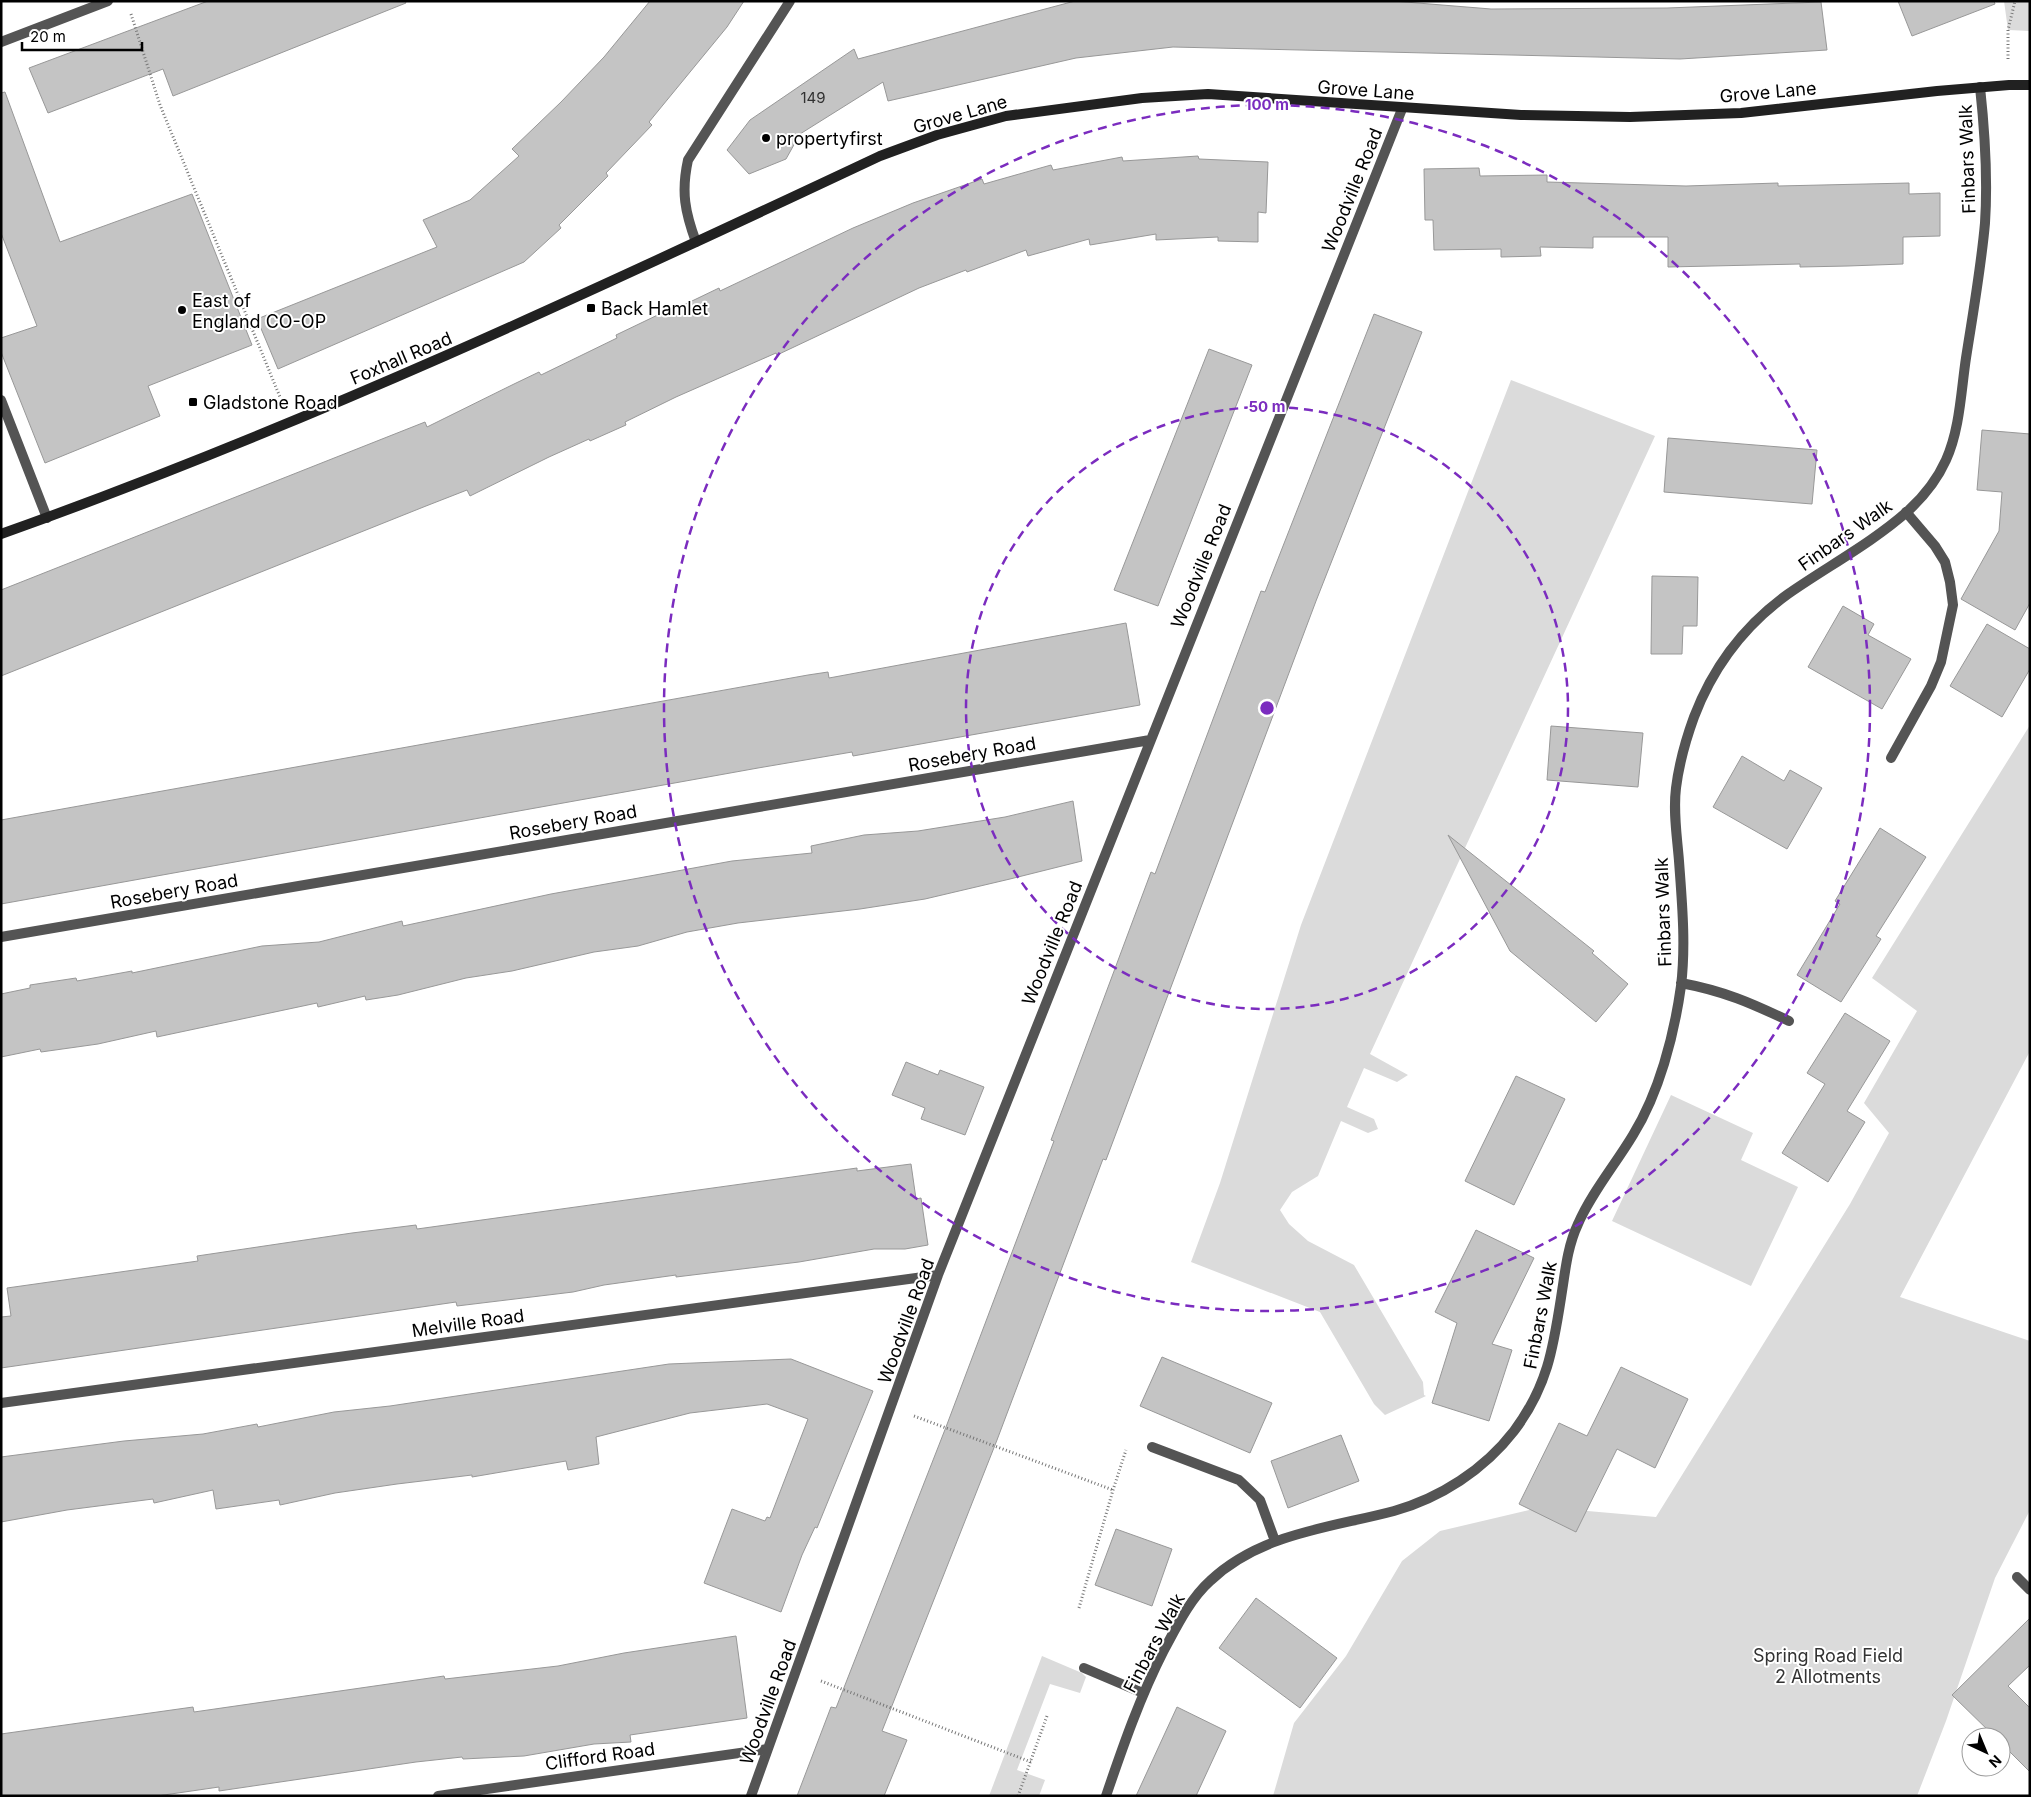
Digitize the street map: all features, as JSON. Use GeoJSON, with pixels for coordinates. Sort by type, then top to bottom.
{"type":"FeatureCollection","features":[{"type":"Feature","properties":{"kind":"main road","name":"Grove Lane"},"geometry":{"type":"LineString","coordinates":[[696,242],[880,156],[937,135],[1006,116],[1142,98],[1208,94],[1521,116],[1630,117],[1741,113],[1980,87],[2030,85]]}},
{"type":"Feature","properties":{"kind":"main road","name":"Foxhall Road"},"geometry":{"type":"LineString","coordinates":[[1,534],[47,518],[291,423],[484,340],[696,242]]}},
{"type":"Feature","properties":{"kind":"street"},"geometry":{"type":"LineString","coordinates":[[1,42],[108,1]]}},
{"type":"Feature","properties":{"kind":"street"},"geometry":{"type":"LineString","coordinates":[[696,242],[685,212],[684,177],[688,160],[790,1]]}},
{"type":"Feature","properties":{"kind":"street","name":"Finbars Walk"},"geometry":{"type":"LineString","coordinates":[[1106,1796],[1143,1693],[1178,1623],[1206,1584],[1246,1554],[1276,1541],[1296,1534],[1398,1510],[1431,1497],[1471,1474],[1511,1434],[1531,1406],[1544,1380],[1555,1338],[1572,1238],[1594,1194],[1634,1134],[1648,1107],[1674,1024],[1681,983],[1682,899],[1675,815],[1676,787],[1692,721],[1706,687],[1720,664],[1760,616],[1788,594],[1875,537],[1924,495],[1940,472],[1950,450],[1958,418],[1985,224],[1986,154],[1980,87]]}},
{"type":"Feature","properties":{"kind":"street","name":"Woodville Road"},"geometry":{"type":"LineString","coordinates":[[751,1796],[892,1408],[938,1275],[1402,109]]}},
{"type":"Feature","properties":{"kind":"street"},"geometry":{"type":"LineString","coordinates":[[1,400],[47,518]]}},
{"type":"Feature","properties":{"kind":"street"},"geometry":{"type":"LineString","coordinates":[[1891,758],[1931,686],[1941,662],[1953,605],[1945,562],[1935,546],[1906,512]]}},
{"type":"Feature","properties":{"kind":"street","name":"Rosebery Road"},"geometry":{"type":"LineString","coordinates":[[1,937],[1150,740]]}},
{"type":"Feature","properties":{"kind":"street","name":"Finbars Walk"},"geometry":{"type":"LineString","coordinates":[[1681,983],[1715,989],[1737,996],[1790,1022]]}},
{"type":"Feature","properties":{"kind":"street","name":"Melville Road"},"geometry":{"type":"LineString","coordinates":[[1,1403],[938,1275]]}},
{"type":"Feature","properties":{"kind":"street"},"geometry":{"type":"LineString","coordinates":[[1152,1447],[1239,1480],[1260,1500],[1276,1541]]}},
{"type":"Feature","properties":{"kind":"street"},"geometry":{"type":"LineString","coordinates":[[2016,1577],[2030,1590]]}},
{"type":"Feature","properties":{"kind":"street"},"geometry":{"type":"LineString","coordinates":[[1084,1668],[1143,1693]]}},
{"type":"Feature","properties":{"kind":"street","name":"Clifford Road"},"geometry":{"type":"LineString","coordinates":[[438,1796],[767,1749]]}},
{"type":"Feature","properties":{"kind":"path"},"geometry":{"type":"LineString","coordinates":[[2009,85],[2008,30],[2015,1]]}},
{"type":"Feature","properties":{"kind":"path"},"geometry":{"type":"LineString","coordinates":[[130,11],[160,105],[291,423]]}},
{"type":"Feature","properties":{"kind":"path"},"geometry":{"type":"LineString","coordinates":[[892,1408],[1112,1490]]}},
{"type":"Feature","properties":{"kind":"path"},"geometry":{"type":"LineString","coordinates":[[1080,1608],[1122,1458],[1132,1438],[1152,1447]]}},
{"type":"Feature","properties":{"kind":"path"},"geometry":{"type":"LineString","coordinates":[[797,1672],[1031,1762]]}},
{"type":"Feature","properties":{"kind":"path"},"geometry":{"type":"LineString","coordinates":[[1018,1796],[1048,1716]]}},
{"type":"Feature","properties":{"kind":"green space"},"geometry":{"type":"Polygon","coordinates":[[[2004,1],[2030,1],[2030,31],[2008,30],[2004,1]]]}},
{"type":"Feature","properties":{"kind":"green space"},"geometry":{"type":"Polygon","coordinates":[[[1511,380],[1655,436],[1370,1054],[1408,1075],[1397,1082],[1364,1068],[1347,1107],[1374,1119],[1378,1129],[1368,1133],[1341,1121],[1318,1176],[1292,1192],[1280,1210],[1289,1224],[1308,1241],[1354,1265],[1423,1382],[1424,1395],[1426,1396],[1385,1415],[1374,1404],[1320,1312],[1191,1262],[1220,1183],[1301,925],[1511,380]]]}},
{"type":"Feature","properties":{"kind":"green space","name":"Spring Road Field 2 Allotments"},"geometry":{"type":"Polygon","coordinates":[[[2030,725],[2030,1051],[1900,1297],[2030,1341],[2030,1510],[1995,1578],[1946,1721],[1917,1796],[1273,1796],[1294,1723],[1346,1656],[1402,1561],[1440,1531],[1542,1507],[1656,1517],[1850,1204],[1889,1133],[1864,1103],[1917,1011],[1872,978],[2030,725]]]}},
{"type":"Feature","properties":{"kind":"green space"},"geometry":{"type":"Polygon","coordinates":[[[1671,1095],[1753,1133],[1741,1160],[1798,1187],[1751,1286],[1612,1221],[1671,1095]]]}},
{"type":"Feature","properties":{"kind":"green space"},"geometry":{"type":"Polygon","coordinates":[[[1042,1656],[1082,1673],[1086,1677],[1080,1693],[1050,1684],[1017,1770],[1045,1780],[1039,1796],[989,1796],[1042,1656]]]}},
{"type":"Feature","properties":{"kind":"building"},"geometry":{"type":"Polygon","coordinates":[[[208,1],[405,1],[406,3],[173,96],[163,69],[48,113],[29,68],[208,1]]]}},
{"type":"Feature","properties":{"kind":"building"},"geometry":{"type":"Polygon","coordinates":[[[650,1],[744,1],[727,27],[649,122],[652,125],[606,173],[608,176],[559,225],[561,228],[524,262],[278,369],[257,319],[437,247],[423,220],[470,200],[519,156],[512,149],[604,57],[650,1]]]}},
{"type":"Feature","properties":{"kind":"building"},"geometry":{"type":"Polygon","coordinates":[[[1075,1],[1393,1],[1491,9],[1667,8],[1821,2],[1827,50],[1680,59],[1173,47],[1076,58],[888,101],[883,82],[800,134],[786,159],[749,174],[727,150],[750,120],[854,49],[858,59],[1075,1]]]}},
{"type":"Feature","properties":{"kind":"building"},"geometry":{"type":"Polygon","coordinates":[[[1898,1],[1994,1],[1995,4],[1912,36],[1898,1]]]}},
{"type":"Feature","properties":{"kind":"building"},"geometry":{"type":"Polygon","coordinates":[[[5,92],[60,242],[192,194],[252,345],[148,386],[160,416],[45,463],[1,352],[1,338],[37,326],[1,233],[1,93],[5,92]]]}},
{"type":"Feature","properties":{"kind":"building"},"geometry":{"type":"Polygon","coordinates":[[[1198,156],[1199,159],[1268,162],[1266,213],[1258,212],[1258,242],[1218,241],[1218,237],[1156,240],[1156,234],[1090,245],[1089,239],[1028,256],[1026,250],[967,272],[966,270],[919,288],[777,355],[776,353],[676,397],[625,422],[626,425],[549,457],[470,496],[467,490],[1,676],[1,590],[425,422],[427,427],[539,372],[541,375],[617,338],[616,335],[666,311],[667,313],[719,288],[720,291],[853,228],[913,203],[982,179],[984,184],[1051,165],[1053,170],[1122,157],[1123,161],[1198,156]]]}},
{"type":"Feature","properties":{"kind":"building"},"geometry":{"type":"Polygon","coordinates":[[[1479,168],[1480,176],[1547,175],[1547,182],[1686,186],[1778,183],[1778,186],[1909,183],[1909,194],[1940,193],[1940,236],[1903,237],[1903,264],[1848,266],[1800,267],[1800,264],[1668,267],[1668,237],[1593,237],[1593,248],[1540,247],[1541,256],[1501,257],[1501,249],[1434,250],[1433,220],[1425,220],[1424,169],[1479,168]]]}},
{"type":"Feature","properties":{"kind":"building"},"geometry":{"type":"Polygon","coordinates":[[[1374,314],[1422,332],[1316,601],[1106,1160],[1103,1159],[997,1440],[882,1731],[907,1740],[884,1796],[797,1796],[831,1707],[836,1708],[946,1427],[1054,1141],[1051,1140],[1151,872],[1155,874],[1261,591],[1265,592],[1374,314]]]}},
{"type":"Feature","properties":{"kind":"building"},"geometry":{"type":"Polygon","coordinates":[[[1209,349],[1252,365],[1158,606],[1114,590],[1209,349]]]}},
{"type":"Feature","properties":{"kind":"building"},"geometry":{"type":"Polygon","coordinates":[[[1982,430],[2030,434],[2030,603],[2015,630],[1961,599],[1999,531],[2002,492],[1977,490],[1982,430]]]}},
{"type":"Feature","properties":{"kind":"building"},"geometry":{"type":"Polygon","coordinates":[[[1668,438],[1817,450],[1812,504],[1664,492],[1668,438]]]}},
{"type":"Feature","properties":{"kind":"building"},"geometry":{"type":"Polygon","coordinates":[[[1652,576],[1698,577],[1697,626],[1683,626],[1682,654],[1651,654],[1652,576]]]}},
{"type":"Feature","properties":{"kind":"building"},"geometry":{"type":"Polygon","coordinates":[[[1843,606],[1874,624],[1868,635],[1911,659],[1882,709],[1808,667],[1843,606]]]}},
{"type":"Feature","properties":{"kind":"building"},"geometry":{"type":"Polygon","coordinates":[[[1126,623],[1140,705],[853,756],[852,752],[758,768],[1,904],[1,820],[808,675],[828,672],[829,678],[1126,623]]]}},
{"type":"Feature","properties":{"kind":"building"},"geometry":{"type":"Polygon","coordinates":[[[1987,624],[2030,649],[2030,669],[2002,717],[1950,686],[1987,624]]]}},
{"type":"Feature","properties":{"kind":"building"},"geometry":{"type":"Polygon","coordinates":[[[1551,726],[1643,733],[1638,787],[1547,780],[1551,726]]]}},
{"type":"Feature","properties":{"kind":"building"},"geometry":{"type":"Polygon","coordinates":[[[1742,756],[1784,781],[1790,770],[1822,788],[1787,849],[1713,807],[1742,756]]]}},
{"type":"Feature","properties":{"kind":"building"},"geometry":{"type":"Polygon","coordinates":[[[1073,801],[1082,861],[1010,879],[925,899],[860,909],[738,923],[687,932],[638,946],[594,952],[512,971],[466,978],[398,995],[366,1000],[365,996],[318,1007],[317,1003],[157,1037],[156,1031],[98,1044],[41,1052],[40,1049],[1,1057],[1,994],[30,988],[30,985],[76,978],[77,981],[132,971],[132,973],[262,946],[319,942],[402,921],[403,926],[551,894],[732,861],[812,853],[811,846],[864,835],[918,831],[1005,817],[1073,801]]]}},
{"type":"Feature","properties":{"kind":"building"},"geometry":{"type":"Polygon","coordinates":[[[1880,828],[1926,857],[1876,936],[1881,939],[1841,1002],[1797,975],[1840,904],[1835,901],[1880,828]]]}},
{"type":"Feature","properties":{"kind":"building"},"geometry":{"type":"Polygon","coordinates":[[[1448,835],[1594,951],[1592,953],[1628,984],[1596,1022],[1510,951],[1448,835]]]}},
{"type":"Feature","properties":{"kind":"building"},"geometry":{"type":"Polygon","coordinates":[[[1845,1013],[1890,1041],[1847,1111],[1865,1122],[1828,1182],[1782,1153],[1825,1084],[1807,1073],[1845,1013]]]}},
{"type":"Feature","properties":{"kind":"building"},"geometry":{"type":"Polygon","coordinates":[[[906,1062],[938,1075],[940,1070],[984,1087],[965,1135],[921,1119],[925,1108],[892,1095],[906,1062]]]}},
{"type":"Feature","properties":{"kind":"building"},"geometry":{"type":"Polygon","coordinates":[[[1516,1076],[1565,1099],[1514,1205],[1465,1181],[1516,1076]]]}},
{"type":"Feature","properties":{"kind":"building"},"geometry":{"type":"Polygon","coordinates":[[[911,1164],[916,1199],[921,1198],[928,1245],[905,1249],[874,1249],[799,1262],[676,1277],[676,1275],[604,1285],[573,1292],[457,1306],[456,1302],[1,1368],[1,1317],[11,1316],[7,1288],[198,1261],[197,1256],[352,1233],[416,1225],[417,1229],[857,1168],[857,1171],[911,1164]]]}},
{"type":"Feature","properties":{"kind":"building"},"geometry":{"type":"Polygon","coordinates":[[[1476,1230],[1534,1258],[1492,1344],[1512,1350],[1489,1421],[1432,1403],[1457,1323],[1435,1312],[1476,1230]]]}},
{"type":"Feature","properties":{"kind":"building"},"geometry":{"type":"Polygon","coordinates":[[[1162,1357],[1272,1403],[1250,1453],[1140,1406],[1162,1357]]]}},
{"type":"Feature","properties":{"kind":"building"},"geometry":{"type":"Polygon","coordinates":[[[791,1359],[873,1391],[817,1528],[815,1527],[802,1555],[781,1612],[704,1583],[732,1509],[765,1521],[767,1517],[770,1518],[808,1419],[767,1404],[690,1413],[596,1437],[599,1464],[568,1470],[566,1461],[472,1477],[472,1475],[335,1493],[280,1505],[279,1500],[216,1509],[213,1490],[154,1503],[153,1499],[67,1510],[1,1522],[1,1457],[124,1441],[203,1434],[257,1424],[258,1427],[334,1412],[390,1406],[669,1364],[791,1359]]]}},
{"type":"Feature","properties":{"kind":"building"},"geometry":{"type":"Polygon","coordinates":[[[1621,1367],[1688,1399],[1655,1468],[1617,1449],[1576,1532],[1519,1504],[1559,1423],[1587,1436],[1621,1367]]]}},
{"type":"Feature","properties":{"kind":"building"},"geometry":{"type":"Polygon","coordinates":[[[1341,1435],[1359,1481],[1288,1508],[1271,1461],[1341,1435]]]}},
{"type":"Feature","properties":{"kind":"building"},"geometry":{"type":"Polygon","coordinates":[[[1116,1529],[1172,1549],[1152,1606],[1095,1585],[1116,1529]]]}},
{"type":"Feature","properties":{"kind":"building"},"geometry":{"type":"Polygon","coordinates":[[[1256,1598],[1337,1658],[1300,1708],[1219,1648],[1256,1598]]]}},
{"type":"Feature","properties":{"kind":"building"},"geometry":{"type":"Polygon","coordinates":[[[2030,1618],[2030,1665],[2008,1686],[2030,1708],[2030,1772],[2011,1753],[2011,1727],[1985,1727],[1952,1695],[2030,1618]]]}},
{"type":"Feature","properties":{"kind":"building"},"geometry":{"type":"Polygon","coordinates":[[[736,1636],[747,1718],[630,1735],[631,1742],[594,1744],[524,1756],[463,1759],[462,1757],[416,1762],[219,1791],[219,1787],[157,1796],[1,1796],[1,1734],[193,1707],[194,1712],[444,1676],[445,1679],[558,1666],[624,1653],[736,1636]]]}},
{"type":"Feature","properties":{"kind":"building"},"geometry":{"type":"Polygon","coordinates":[[[1177,1707],[1226,1731],[1196,1796],[1136,1796],[1177,1707]]]}},
{"type":"Feature","properties":{"kind":"place","name":"propertyfirst"},"geometry":{"type":"Point","coordinates":[766,138]}},
{"type":"Feature","properties":{"kind":"place","name":"Back Hamlet"},"geometry":{"type":"Point","coordinates":[591,308]}},
{"type":"Feature","properties":{"kind":"place","name":"East of England CO-OP"},"geometry":{"type":"Point","coordinates":[182,310]}},
{"type":"Feature","properties":{"kind":"place","name":"Gladstone Road"},"geometry":{"type":"Point","coordinates":[193,402]}}]}
